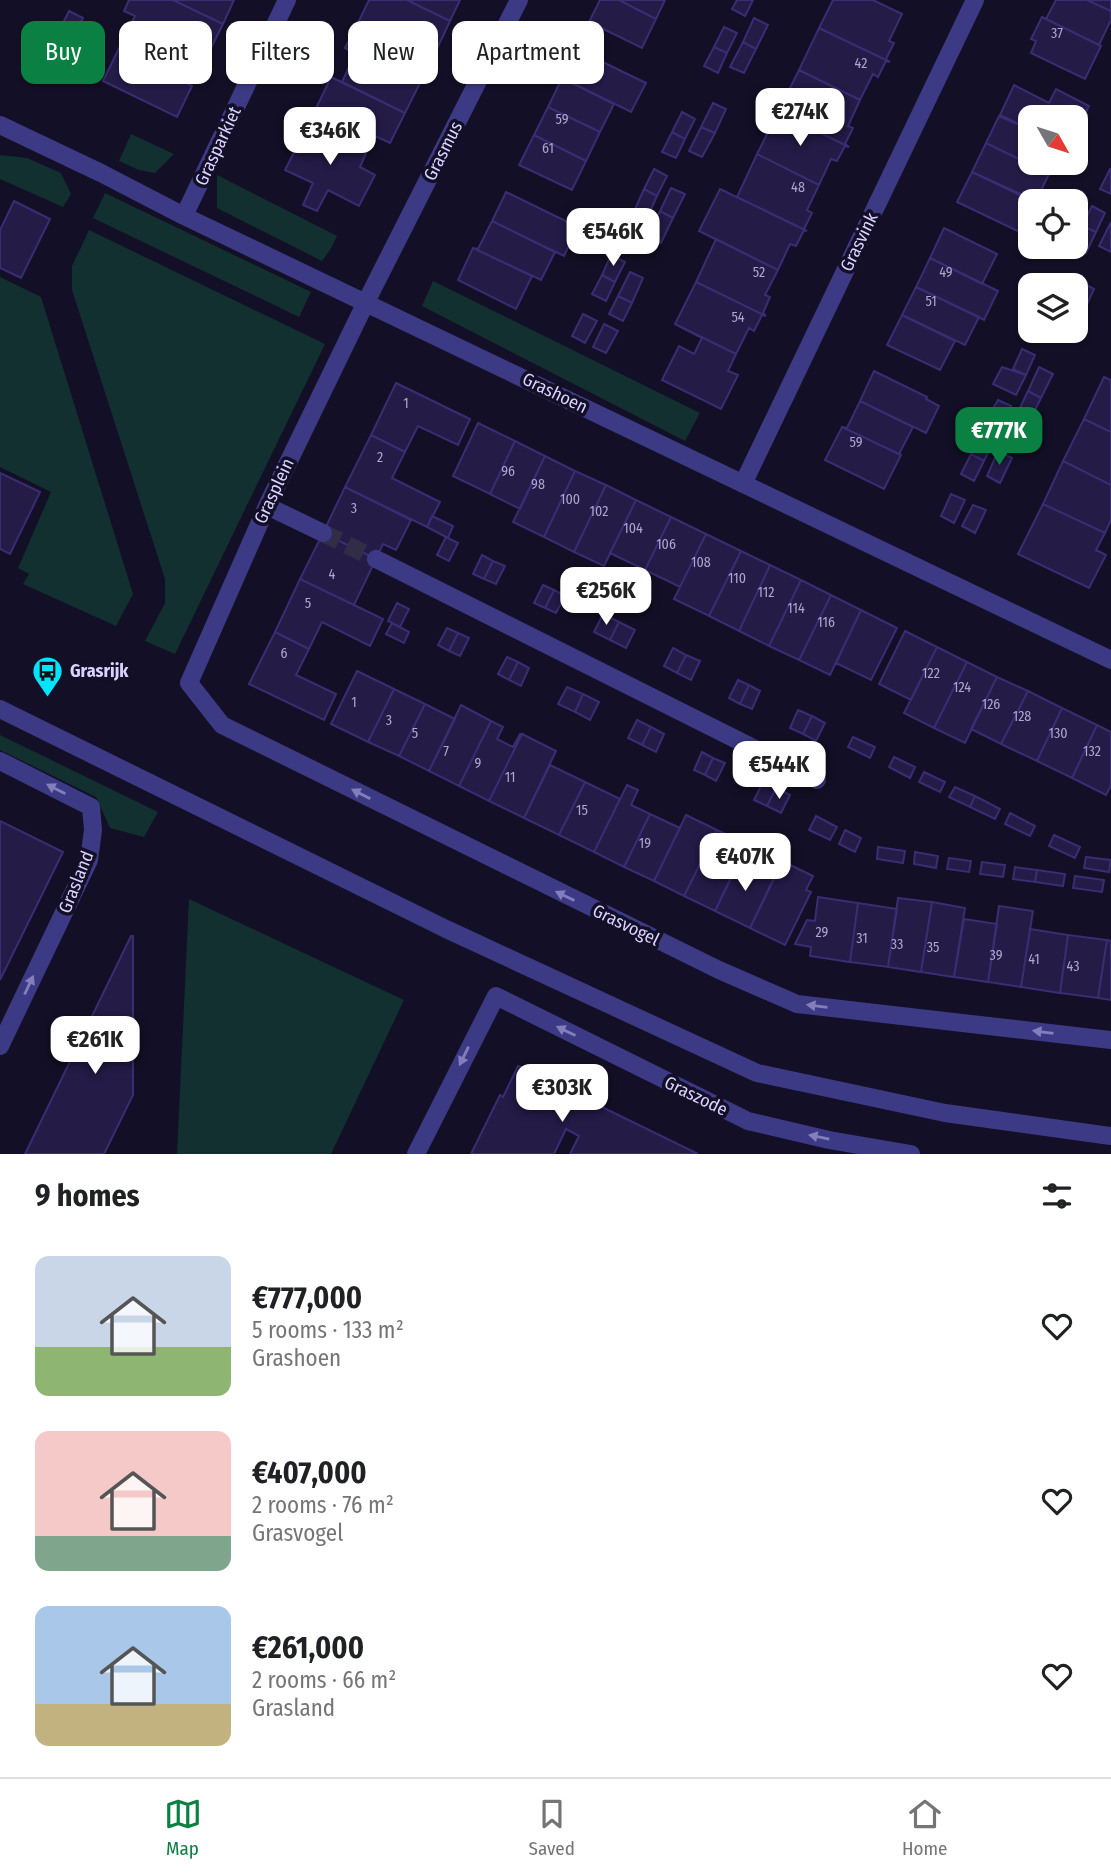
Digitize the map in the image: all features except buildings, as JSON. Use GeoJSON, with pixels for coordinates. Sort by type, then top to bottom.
{"type":"FeatureCollection","features":[{"type":"Feature","properties":{"kind":"street","name":"Grasparkiet"},"geometry":{"type":"LineString","coordinates":[[184,216],[287,0]]}},
{"type":"Feature","properties":{"kind":"street","name":"Grasmus"},"geometry":{"type":"LineString","coordinates":[[366,302],[519,0]]}},
{"type":"Feature","properties":{"kind":"street","name":"Grasvink"},"geometry":{"type":"LineString","coordinates":[[743,484],[975,0]]}},
{"type":"Feature","properties":{"kind":"street","name":"Grashoen"},"geometry":{"type":"LineString","coordinates":[[0,125],[743,484],[1110,657]]}},
{"type":"Feature","properties":{"kind":"street","name":"Grasplein"},"geometry":{"type":"LineString","coordinates":[[189,683],[267,506],[366,302]]}},
{"type":"Feature","properties":{"kind":"street"},"geometry":{"type":"LineString","coordinates":[[267,506],[323,533]]}},
{"type":"Feature","properties":{"kind":"street"},"geometry":{"type":"LineString","coordinates":[[376,559],[817,780]]}},
{"type":"Feature","properties":{"kind":"street","name":"Grasvogel"},"geometry":{"type":"LineString","coordinates":[[189,683],[222,725],[682,953],[797,1004],[1111,1040]]}},
{"type":"Feature","properties":{"kind":"street"},"geometry":{"type":"LineString","coordinates":[[0,709],[446,929],[757,1073],[945,1113],[1111,1136]]}},
{"type":"Feature","properties":{"kind":"street","name":"Grasland"},"geometry":{"type":"LineString","coordinates":[[0,761],[91,807],[93,830],[89,860],[0,1046]]}},
{"type":"Feature","properties":{"kind":"street","name":"Graszode"},"geometry":{"type":"LineString","coordinates":[[415,1154],[496,996],[748,1121],[829,1140],[911,1154]]}},
{"type":"Feature","properties":{"kind":"green space"},"geometry":{"type":"Polygon","coordinates":[[[131,134],[174,154],[155,173],[139,170],[119,161],[131,134]]]}},
{"type":"Feature","properties":{"kind":"green space"},"geometry":{"type":"Polygon","coordinates":[[[0,155],[27,158],[61,173],[71,194],[63,207],[0,179],[0,155]]]}},
{"type":"Feature","properties":{"kind":"green space"},"geometry":{"type":"Polygon","coordinates":[[[217,175],[337,236],[322,261],[217,208],[217,175]]]}},
{"type":"Feature","properties":{"kind":"green space"},"geometry":{"type":"Polygon","coordinates":[[[105,193],[311,292],[299,317],[93,218],[105,193]]]}},
{"type":"Feature","properties":{"kind":"green space"},"geometry":{"type":"Polygon","coordinates":[[[89,230],[325,344],[175,654],[145,641],[165,603],[165,579],[72,290],[72,266],[89,230]]]}},
{"type":"Feature","properties":{"kind":"green space"},"geometry":{"type":"Polygon","coordinates":[[[0,277],[41,297],[133,594],[116,626],[23,584],[29,574],[18,568],[51,492],[0,467],[0,277]]]}},
{"type":"Feature","properties":{"kind":"green space"},"geometry":{"type":"Polygon","coordinates":[[[433,281],[700,413],[685,441],[422,306],[433,281]]]}},
{"type":"Feature","properties":{"kind":"green space"},"geometry":{"type":"Polygon","coordinates":[[[0,735],[158,812],[144,837],[110,828],[96,797],[0,750],[0,735]]]}},
{"type":"Feature","properties":{"kind":"green space"},"geometry":{"type":"Polygon","coordinates":[[[189,899],[404,1000],[331,1154],[177,1154],[189,899]]]}},
{"type":"Feature","properties":{"kind":"tunnel"},"geometry":{"type":"LineString","coordinates":[[323,533],[376,559]]}},
{"type":"Feature","properties":{"kind":"place","name":"Grasrijk"},"geometry":{"type":"Point","coordinates":[47,698]}}]}
